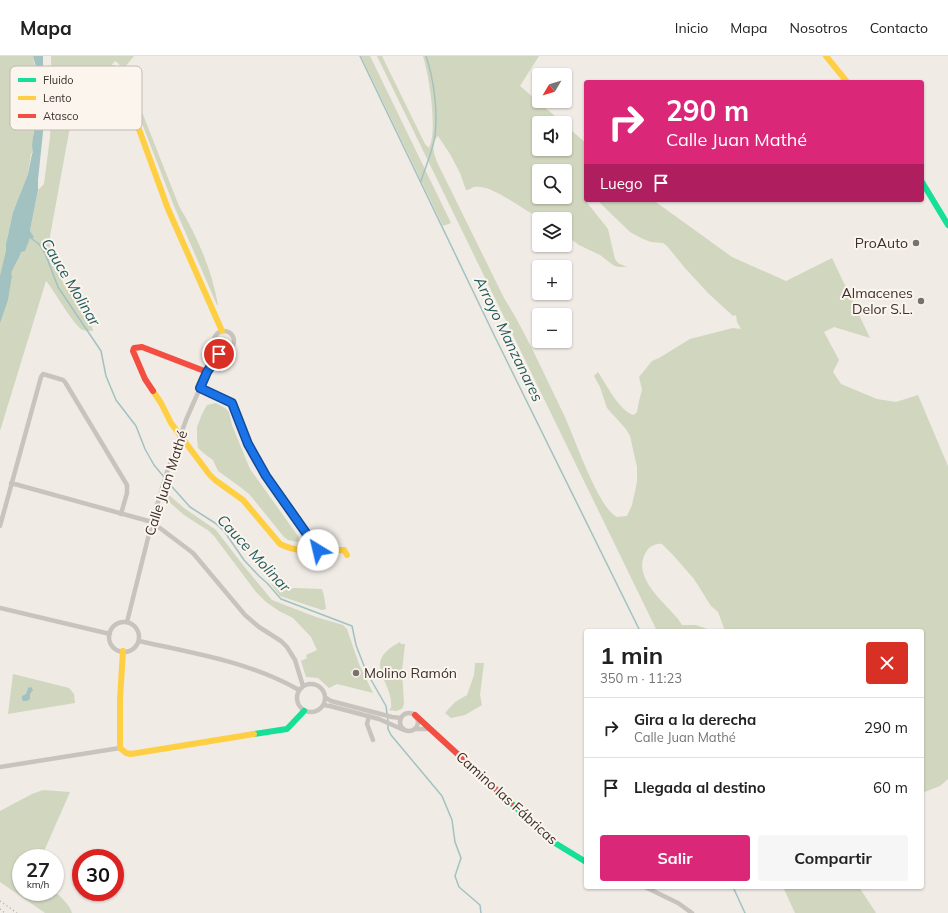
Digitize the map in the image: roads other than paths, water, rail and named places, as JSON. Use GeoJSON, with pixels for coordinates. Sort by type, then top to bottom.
{"type":"FeatureCollection","features":[{"type":"Feature","properties":{"kind":"main road"},"geometry":{"type":"LineString","coordinates":[[826,56],[845,80]]}},
{"type":"Feature","properties":{"kind":"main road"},"geometry":{"type":"LineString","coordinates":[[830,56],[846,80]]}},
{"type":"Feature","properties":{"kind":"main road"},"geometry":{"type":"LineString","coordinates":[[139,130],[168,209],[222,332]]}},
{"type":"Feature","properties":{"kind":"main road"},"geometry":{"type":"LineString","coordinates":[[924,185],[948,225]]}},
{"type":"Feature","properties":{"kind":"main road"},"geometry":{"type":"LineString","coordinates":[[207,372],[142,347],[134,348],[134,354],[145,379],[161,403],[171,423],[209,474],[243,500],[280,544],[291,550],[344,550],[347,554]]}},
{"type":"Feature","properties":{"kind":"main road"},"geometry":{"type":"LineString","coordinates":[[123,651],[120,713],[122,749],[131,754],[287,729],[304,711]]}},
{"type":"Feature","properties":{"kind":"main road","name":"Camino las Fábricas"},"geometry":{"type":"LineString","coordinates":[[416,715],[556,843],[567,852],[584,861]]}},
{"type":"Feature","properties":{"kind":"street"},"geometry":{"type":"LineString","coordinates":[[225,331],[231,334],[233,343],[228,350],[221,350],[216,347],[214,341],[217,335],[225,331]]}},
{"type":"Feature","properties":{"kind":"street","name":"Calle Juan Mathé"},"geometry":{"type":"LineString","coordinates":[[127,622],[152,522],[166,474],[180,435],[207,372],[221,350]]}},
{"type":"Feature","properties":{"kind":"street"},"geometry":{"type":"LineString","coordinates":[[0,526],[41,377],[44,374],[63,380],[127,485],[127,493],[121,514]]}},
{"type":"Feature","properties":{"kind":"street"},"geometry":{"type":"LineString","coordinates":[[200,388],[232,403],[248,444],[266,476],[318,550]]}},
{"type":"Feature","properties":{"kind":"street"},"geometry":{"type":"LineString","coordinates":[[11,483],[152,522],[193,553],[245,615],[260,627],[275,636],[287,647],[295,660],[303,686]]}},
{"type":"Feature","properties":{"kind":"street"},"geometry":{"type":"LineString","coordinates":[[0,608],[110,634]]}},
{"type":"Feature","properties":{"kind":"street"},"geometry":{"type":"LineString","coordinates":[[127,622],[132,624],[138,631],[138,641],[131,650],[123,651],[116,649],[112,644],[110,634],[114,626],[127,622]]}},
{"type":"Feature","properties":{"kind":"street"},"geometry":{"type":"LineString","coordinates":[[138,641],[257,670],[299,690]]}},
{"type":"Feature","properties":{"kind":"street"},"geometry":{"type":"LineString","coordinates":[[312,683],[316,684],[323,690],[325,697],[321,709],[313,712],[304,711],[298,704],[297,694],[303,686],[312,683]]}},
{"type":"Feature","properties":{"kind":"street"},"geometry":{"type":"LineString","coordinates":[[325,697],[381,714],[401,718]]}},
{"type":"Feature","properties":{"kind":"street"},"geometry":{"type":"LineString","coordinates":[[323,706],[330,706],[369,716],[410,732],[416,729],[432,729]]}},
{"type":"Feature","properties":{"kind":"street"},"geometry":{"type":"LineString","coordinates":[[404,730],[400,724],[401,718],[407,713],[416,715],[419,720],[416,729]]}},
{"type":"Feature","properties":{"kind":"street"},"geometry":{"type":"LineString","coordinates":[[369,716],[367,724],[373,740]]}},
{"type":"Feature","properties":{"kind":"street"},"geometry":{"type":"LineString","coordinates":[[0,767],[122,749]]}},
{"type":"Feature","properties":{"kind":"street"},"geometry":{"type":"LineString","coordinates":[[649,889],[678,903],[692,913]]}},
{"type":"Feature","properties":{"kind":"water"},"geometry":{"type":"Polygon","coordinates":[[[33,56],[43,56],[43,66],[36,66],[33,56]]]}},
{"type":"Feature","properties":{"kind":"water"},"geometry":{"type":"Polygon","coordinates":[[[34,130],[43,130],[38,190],[30,231],[34,237],[32,239],[30,238],[25,251],[21,252],[13,269],[8,300],[0,323],[0,276],[13,212],[28,174],[33,152],[32,146],[34,130]]]}},
{"type":"Feature","properties":{"kind":"water"},"geometry":{"type":"Polygon","coordinates":[[[31,687],[33,690],[30,694],[30,699],[23,701],[22,696],[26,694],[28,688],[31,687]]]}},
{"type":"Feature","properties":{"kind":"waterway","name":"Arroyo Manzanares"},"geometry":{"type":"LineString","coordinates":[[360,56],[495,337],[639,629]]}},
{"type":"Feature","properties":{"kind":"waterway"},"geometry":{"type":"LineString","coordinates":[[421,181],[433,147],[436,126],[435,96],[426,56]]}},
{"type":"Feature","properties":{"kind":"waterway","name":"Cauce Molinar"},"geometry":{"type":"LineString","coordinates":[[32,239],[39,244],[45,253],[58,287],[101,351],[106,376],[116,400],[136,426],[145,449],[154,465],[164,477]]}},
{"type":"Feature","properties":{"kind":"waterway","name":"Cauce Molinar"},"geometry":{"type":"LineString","coordinates":[[166,480],[190,507],[215,523],[224,531],[244,560],[281,599],[352,626],[356,645],[366,671],[386,706],[388,721]]}},
{"type":"Feature","properties":{"kind":"waterway","name":"Cauce Molinar"},"geometry":{"type":"LineString","coordinates":[[388,725],[391,735],[442,796],[452,820],[455,842],[461,858],[455,876],[459,887],[480,905],[481,913]]}},
{"type":"Feature","properties":{"kind":"waterway","name":"Arroyo Manzanares"},"geometry":{"type":"LineString","coordinates":[[734,889],[745,913]]}},
{"type":"Feature","properties":{"kind":"railway"},"geometry":{"type":"LineString","coordinates":[[0,901],[17,913]]}},
{"type":"Feature","properties":{"kind":"railway"},"geometry":{"type":"LineString","coordinates":[[0,909],[5,913]]}},
{"type":"Feature","properties":{"kind":"place","name":"ProAuto"},"geometry":{"type":"Point","coordinates":[916,243]}},
{"type":"Feature","properties":{"kind":"place","name":"Almacenes Delor S.L."},"geometry":{"type":"Point","coordinates":[921,301]}},
{"type":"Feature","properties":{"kind":"place","name":"Molino Ramón"},"geometry":{"type":"Point","coordinates":[356,673]}}]}
